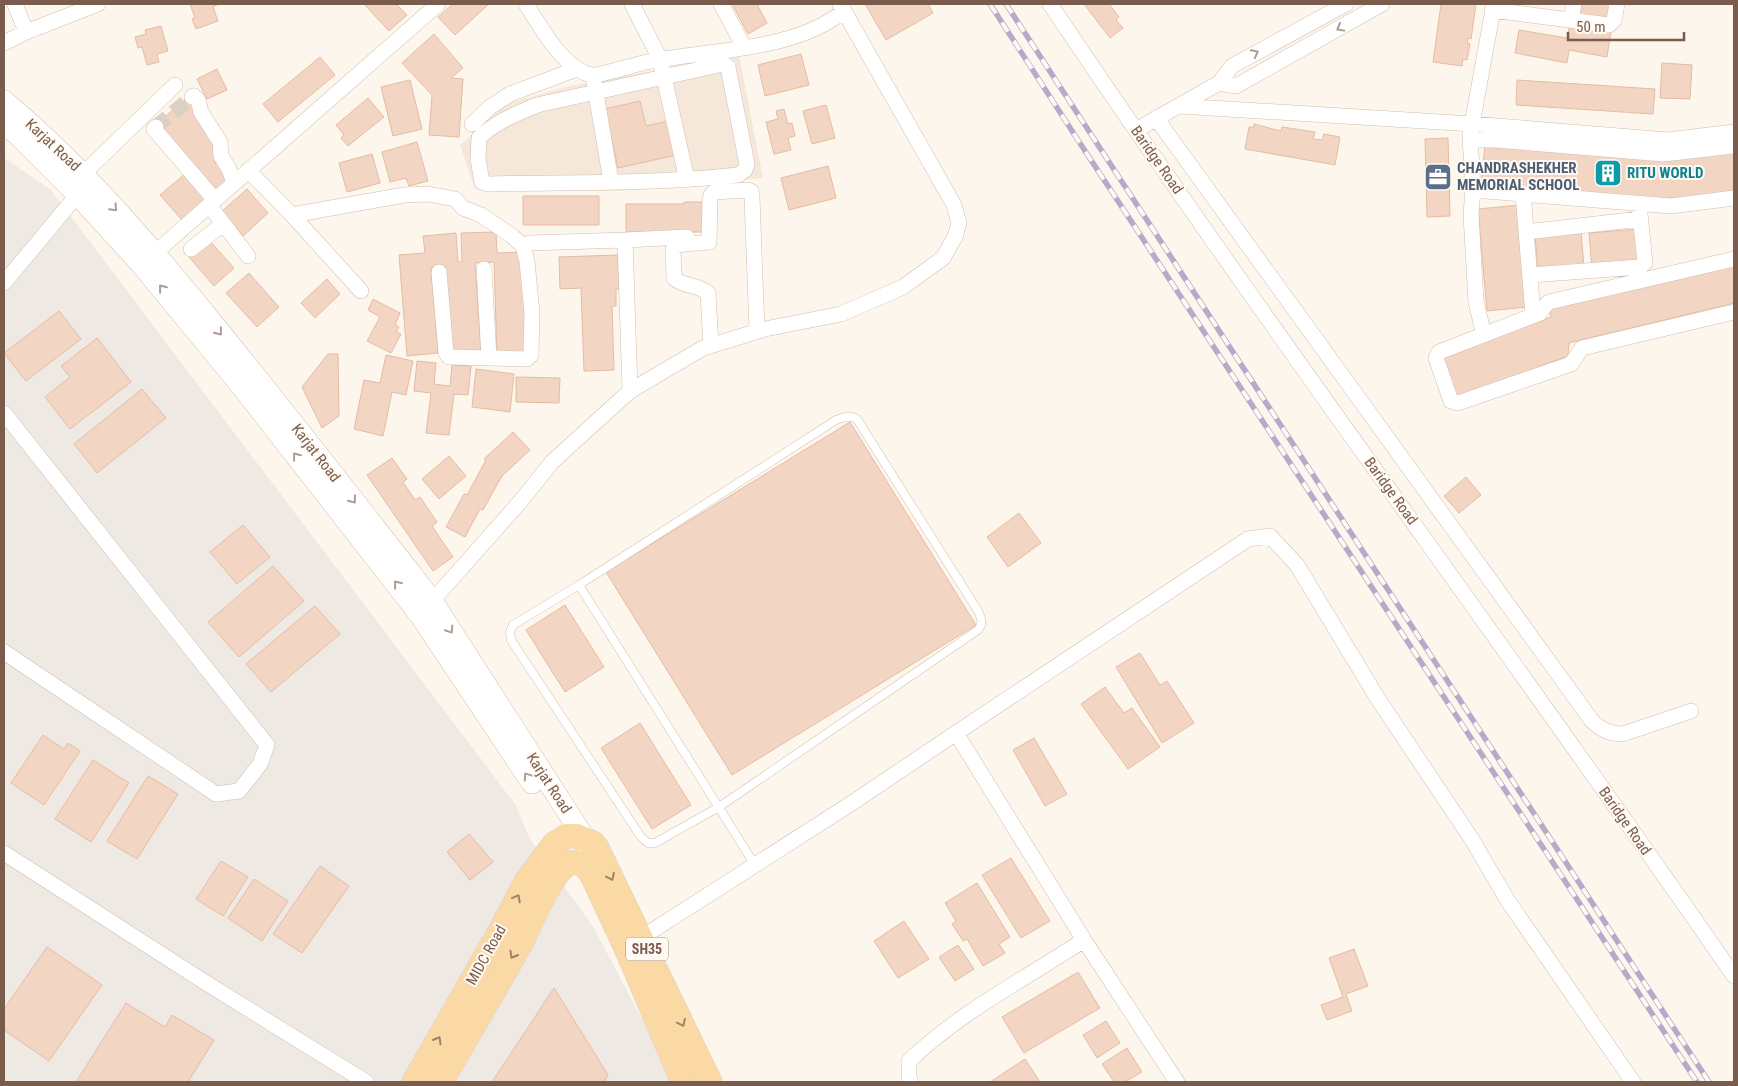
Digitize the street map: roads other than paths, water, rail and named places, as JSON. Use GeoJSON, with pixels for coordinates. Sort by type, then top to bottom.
{"type":"FeatureCollection","features":[{"type":"Feature","properties":{"kind":"main road","name":"Karjat Road"},"geometry":{"type":"LineString","coordinates":[[4,101],[29,122],[256,377],[426,608],[576,837],[582,864],[592,875],[634,943],[710,1082]]}},
{"type":"Feature","properties":{"kind":"main road","name":"Karjat Road"},"geometry":{"type":"LineString","coordinates":[[4,124],[83,183]]}},
{"type":"Feature","properties":{"kind":"main road","name":"Karjat Road"},"geometry":{"type":"LineString","coordinates":[[576,837],[592,843],[597,848],[634,943],[682,1082]]}},
{"type":"Feature","properties":{"kind":"main road","name":"MIDC Road"},"geometry":{"type":"LineString","coordinates":[[414,1082],[527,880],[554,844],[576,837]]}},
{"type":"Feature","properties":{"kind":"main road","name":"MIDC Road"},"geometry":{"type":"LineString","coordinates":[[441,1082],[559,871],[569,864],[582,864]]}},
{"type":"Feature","properties":{"kind":"street"},"geometry":{"type":"LineString","coordinates":[[15,4],[26,32]]}},
{"type":"Feature","properties":{"kind":"street"},"geometry":{"type":"LineString","coordinates":[[4,43],[26,32],[98,4]]}},
{"type":"Feature","properties":{"kind":"street"},"geometry":{"type":"LineString","coordinates":[[149,259],[438,4]]}},
{"type":"Feature","properties":{"kind":"street"},"geometry":{"type":"LineString","coordinates":[[426,608],[520,502],[552,462],[630,391],[703,348],[757,331],[841,314],[903,287],[943,258],[955,237],[959,223],[954,205],[842,7],[832,20],[810,31],[778,40],[744,47],[660,59],[593,75],[577,69],[552,45],[526,4]]}},
{"type":"Feature","properties":{"kind":"street"},"geometry":{"type":"LineString","coordinates":[[632,4],[660,59],[687,180]]}},
{"type":"Feature","properties":{"kind":"street"},"geometry":{"type":"LineString","coordinates":[[721,4],[744,47]]}},
{"type":"Feature","properties":{"kind":"street","name":"Baridge Road"},"geometry":{"type":"LineString","coordinates":[[1050,4],[1306,374],[1493,634],[1734,976]]}},
{"type":"Feature","properties":{"kind":"street"},"geometry":{"type":"LineString","coordinates":[[1136,130],[1219,84],[1232,66],[1346,4]]}},
{"type":"Feature","properties":{"kind":"street"},"geometry":{"type":"LineString","coordinates":[[1219,84],[1236,86],[1382,4]]}},
{"type":"Feature","properties":{"kind":"street"},"geometry":{"type":"LineString","coordinates":[[1571,19],[1574,4]]}},
{"type":"Feature","properties":{"kind":"street"},"geometry":{"type":"LineString","coordinates":[[1484,334],[1476,302],[1471,214],[1473,190],[1470,135],[1493,7],[1609,25],[1614,20],[1617,4]]}},
{"type":"Feature","properties":{"kind":"street"},"geometry":{"type":"LineString","coordinates":[[723,64],[728,67],[747,164],[745,170],[738,175],[666,181],[489,184],[482,182],[478,159],[479,138],[489,128],[537,105],[596,90],[665,76],[723,64]]}},
{"type":"Feature","properties":{"kind":"street"},"geometry":{"type":"LineString","coordinates":[[472,124],[490,107],[510,94],[577,69]]}},
{"type":"Feature","properties":{"kind":"street"},"geometry":{"type":"LineString","coordinates":[[593,75],[611,181]]}},
{"type":"Feature","properties":{"kind":"street"},"geometry":{"type":"LineString","coordinates":[[4,282],[83,183],[175,85]]}},
{"type":"Feature","properties":{"kind":"street"},"geometry":{"type":"LineString","coordinates":[[192,97],[194,96],[198,100],[201,112],[220,142],[221,156],[229,169],[234,183]]}},
{"type":"Feature","properties":{"kind":"street"},"geometry":{"type":"LineString","coordinates":[[1179,106],[1473,124],[1668,140],[1734,132]]}},
{"type":"Feature","properties":{"kind":"street"},"geometry":{"type":"LineString","coordinates":[[1156,118],[1592,721],[1602,730],[1614,734],[1623,734],[1691,711]]}},
{"type":"Feature","properties":{"kind":"street"},"geometry":{"type":"LineString","coordinates":[[156,127],[154,128],[212,202],[223,224],[248,256]]}},
{"type":"Feature","properties":{"kind":"street"},"geometry":{"type":"LineString","coordinates":[[1471,140],[1495,140],[1663,154],[1734,146]]}},
{"type":"Feature","properties":{"kind":"street"},"geometry":{"type":"LineString","coordinates":[[248,170],[361,291]]}},
{"type":"Feature","properties":{"kind":"street"},"geometry":{"type":"LineString","coordinates":[[1473,190],[1671,206],[1734,198]]}},
{"type":"Feature","properties":{"kind":"street"},"geometry":{"type":"LineString","coordinates":[[711,346],[708,293],[696,286],[679,284],[674,278],[672,250],[675,246],[709,242],[711,195],[714,192],[751,191],[757,331]]}},
{"type":"Feature","properties":{"kind":"street"},"geometry":{"type":"LineString","coordinates":[[292,215],[404,195],[428,194],[455,199],[463,208],[481,215],[512,236],[523,246],[527,261],[532,313],[531,355],[527,359],[449,357],[446,353],[439,272]]}},
{"type":"Feature","properties":{"kind":"street"},"geometry":{"type":"LineString","coordinates":[[1523,194],[1533,315]]}},
{"type":"Feature","properties":{"kind":"street"},"geometry":{"type":"LineString","coordinates":[[1530,275],[1640,267],[1645,263],[1639,204]]}},
{"type":"Feature","properties":{"kind":"street"},"geometry":{"type":"LineString","coordinates":[[1526,232],[1640,219]]}},
{"type":"Feature","properties":{"kind":"street"},"geometry":{"type":"LineString","coordinates":[[191,249],[223,224]]}},
{"type":"Feature","properties":{"kind":"street"},"geometry":{"type":"LineString","coordinates":[[528,243],[710,237]]}},
{"type":"Feature","properties":{"kind":"street"},"geometry":{"type":"LineString","coordinates":[[625,240],[630,391]]}},
{"type":"Feature","properties":{"kind":"street"},"geometry":{"type":"LineString","coordinates":[[1734,259],[1549,302],[1540,313],[1439,352],[1436,358],[1451,400],[1458,403],[1570,364],[1582,348],[1734,312]]}},
{"type":"Feature","properties":{"kind":"street"},"geometry":{"type":"LineString","coordinates":[[484,269],[489,358]]}},
{"type":"Feature","properties":{"kind":"street"},"geometry":{"type":"LineString","coordinates":[[4,413],[267,745],[260,764],[239,791],[216,794],[4,652]]}},
{"type":"Feature","properties":{"kind":"street"},"geometry":{"type":"LineString","coordinates":[[634,943],[956,733],[1248,539],[1270,536],[1297,564],[1378,699],[1471,838],[1508,902],[1633,1082]]}},
{"type":"Feature","properties":{"kind":"street"},"geometry":{"type":"LineString","coordinates":[[956,733],[1084,940],[1177,1082]]}},
{"type":"Feature","properties":{"kind":"street"},"geometry":{"type":"LineString","coordinates":[[4,853],[203,981],[366,1082]]}},
{"type":"Feature","properties":{"kind":"street"},"geometry":{"type":"LineString","coordinates":[[910,1082],[908,1077],[910,1061],[924,1046],[982,1004],[1084,940]]}},
{"type":"Feature","properties":{"kind":"lane"},"geometry":{"type":"LineString","coordinates":[[852,417],[857,419],[978,610],[982,620],[981,626],[970,636],[719,807],[655,843],[648,843],[641,837],[511,640],[510,632],[513,625],[579,585],[836,420],[852,417]]}},
{"type":"Feature","properties":{"kind":"lane"},"geometry":{"type":"LineString","coordinates":[[579,585],[755,865]]}},
{"type":"Feature","properties":{"kind":"tunnel"},"geometry":{"type":"LineString","coordinates":[[156,127],[192,97]]}},
{"type":"Feature","properties":{"kind":"railway"},"geometry":{"type":"LineString","coordinates":[[990,4],[1697,1082]]}},
{"type":"Feature","properties":{"kind":"railway"},"geometry":{"type":"LineString","coordinates":[[1006,4],[1709,1082]]}},
{"type":"Feature","properties":{"kind":"place","name":"RITU WORLD"},"geometry":{"type":"Point","coordinates":[1608,173]}},
{"type":"Feature","properties":{"kind":"place","name":"CHANDRASHEKHER MEMORIAL SCHOOL"},"geometry":{"type":"Point","coordinates":[1438,177]}}]}
